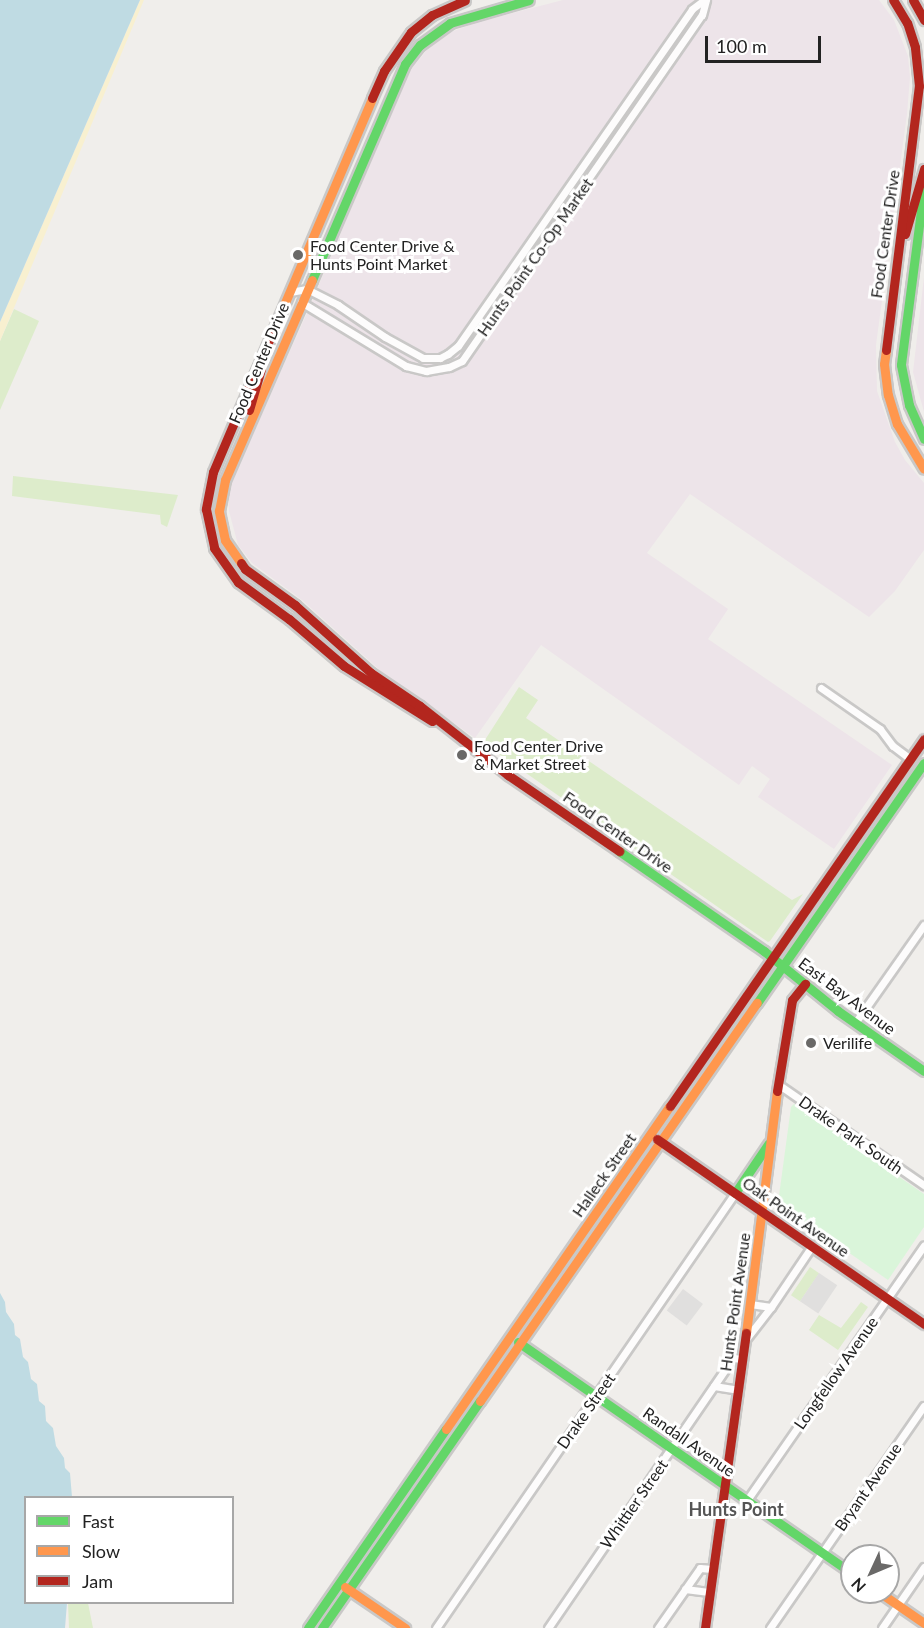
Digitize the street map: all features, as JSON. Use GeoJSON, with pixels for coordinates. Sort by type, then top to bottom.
{"type":"FeatureCollection","features":[{"type":"Feature","properties":{"kind":"main road","name":"Food Center Drive"},"geometry":{"type":"LineString","coordinates":[[465,0],[432,15],[411,32],[394,52],[384,70],[207,490],[206,522],[217,555],[238,582],[289,619],[338,662],[447,730],[782,965]]}},
{"type":"Feature","properties":{"kind":"main road","name":"Food Center Drive"},"geometry":{"type":"LineString","coordinates":[[447,730],[420,706],[365,668],[303,611],[244,569],[233,556],[222,530],[219,503],[222,486],[301,302],[393,88],[412,54],[430,36],[450,23],[529,0]]}},
{"type":"Feature","properties":{"kind":"main road","name":"Food Center Drive"},"geometry":{"type":"LineString","coordinates":[[893,0],[907,23],[915,47],[919,86],[885,350],[886,380],[897,424],[924,469]]}},
{"type":"Feature","properties":{"kind":"main road"},"geometry":{"type":"LineString","coordinates":[[913,0],[924,20]]}},
{"type":"Feature","properties":{"kind":"main road"},"geometry":{"type":"LineString","coordinates":[[896,265],[924,169]]}},
{"type":"Feature","properties":{"kind":"main road","name":"Food Center Drive"},"geometry":{"type":"LineString","coordinates":[[924,187],[901,365],[909,405],[924,439]]}},
{"type":"Feature","properties":{"kind":"main road"},"geometry":{"type":"LineString","coordinates":[[242,440],[259,380],[263,354]]}},
{"type":"Feature","properties":{"kind":"main road","name":"Halleck Street"},"geometry":{"type":"LineString","coordinates":[[308,1628],[924,739]]}},
{"type":"Feature","properties":{"kind":"main road"},"geometry":{"type":"LineString","coordinates":[[910,759],[923,766]]}},
{"type":"Feature","properties":{"kind":"main road","name":"Halleck Street"},"geometry":{"type":"LineString","coordinates":[[322,1628],[662,1142],[782,965],[923,766]]}},
{"type":"Feature","properties":{"kind":"main road","name":"East Bay Avenue"},"geometry":{"type":"LineString","coordinates":[[782,965],[855,1023],[924,1071]]}},
{"type":"Feature","properties":{"kind":"main road","name":"Hunts Point Avenue"},"geometry":{"type":"LineString","coordinates":[[705,1628],[788,1016],[792,1000],[805,984]]}},
{"type":"Feature","properties":{"kind":"main road","name":"Oak Point Avenue"},"geometry":{"type":"LineString","coordinates":[[651,1135],[924,1323]]}},
{"type":"Feature","properties":{"kind":"main road"},"geometry":{"type":"LineString","coordinates":[[735,1193],[769,1143]]}},
{"type":"Feature","properties":{"kind":"main road","name":"Randall Avenue"},"geometry":{"type":"LineString","coordinates":[[509,1335],[840,1565]]}},
{"type":"Feature","properties":{"kind":"main road"},"geometry":{"type":"LineString","coordinates":[[339,1583],[405,1628]]}},
{"type":"Feature","properties":{"kind":"main road"},"geometry":{"type":"LineString","coordinates":[[898,1605],[924,1623]]}},
{"type":"Feature","properties":{"kind":"street","name":"Hunts Point Co-Op Market"},"geometry":{"type":"LineString","coordinates":[[307,290],[338,305],[385,337],[423,358],[440,358],[448,354],[458,346],[692,9],[705,0]]}},
{"type":"Feature","properties":{"kind":"street","name":"Hunts Point Co-Op Market"},"geometry":{"type":"LineString","coordinates":[[301,302],[395,361],[413,369],[426,371],[442,369],[462,361],[702,15],[705,0]]}},
{"type":"Feature","properties":{"kind":"street"},"geometry":{"type":"LineString","coordinates":[[290,292],[307,290]]}},
{"type":"Feature","properties":{"kind":"street"},"geometry":{"type":"LineString","coordinates":[[821,688],[880,729],[893,746],[910,759]]}},
{"type":"Feature","properties":{"kind":"street"},"geometry":{"type":"LineString","coordinates":[[855,1023],[924,925]]}},
{"type":"Feature","properties":{"kind":"street","name":"Drake Park South"},"geometry":{"type":"LineString","coordinates":[[778,1084],[924,1185]]}},
{"type":"Feature","properties":{"kind":"street","name":"Drake Street"},"geometry":{"type":"LineString","coordinates":[[436,1628],[735,1193]]}},
{"type":"Feature","properties":{"kind":"street","name":"Longfellow Avenue"},"geometry":{"type":"LineString","coordinates":[[747,1500],[924,1245]]}},
{"type":"Feature","properties":{"kind":"street"},"geometry":{"type":"LineString","coordinates":[[745,1340],[771,1307],[812,1246]]}},
{"type":"Feature","properties":{"kind":"street"},"geometry":{"type":"LineString","coordinates":[[750,1304],[771,1307]]}},
{"type":"Feature","properties":{"kind":"street","name":"Whittier Street"},"geometry":{"type":"LineString","coordinates":[[548,1628],[733,1358],[742,1359]]}},
{"type":"Feature","properties":{"kind":"street"},"geometry":{"type":"LineString","coordinates":[[714,1386],[738,1390]]}},
{"type":"Feature","properties":{"kind":"street","name":"Bryant Avenue"},"geometry":{"type":"LineString","coordinates":[[770,1628],[924,1406]]}},
{"type":"Feature","properties":{"kind":"street"},"geometry":{"type":"LineString","coordinates":[[882,1628],[924,1567]]}},
{"type":"Feature","properties":{"kind":"street"},"geometry":{"type":"LineString","coordinates":[[658,1628],[700,1568],[712,1569]]}},
{"type":"Feature","properties":{"kind":"street"},"geometry":{"type":"LineString","coordinates":[[685,1589],[709,1592]]}},
{"type":"Feature","properties":{"kind":"shaded area"},"geometry":{"type":"Polygon","coordinates":[[[563,0],[879,0],[894,20],[908,56],[910,77],[907,114],[876,345],[877,391],[895,442],[905,460],[924,483],[924,550],[895,591],[869,617],[690,494],[647,553],[728,609],[708,639],[892,765],[834,849],[758,797],[770,779],[752,766],[739,785],[541,645],[475,738],[383,673],[302,600],[252,563],[238,545],[229,511],[228,494],[235,473],[307,313],[409,72],[427,50],[451,32],[478,22],[563,0]]]}},
{"type":"Feature","properties":{"kind":"shaded area"},"geometry":{"type":"Polygon","coordinates":[[[924,277],[924,412],[913,372],[924,277]]]}},
{"type":"Feature","properties":{"kind":"shaded area"},"geometry":{"type":"Polygon","coordinates":[[[819,1273],[837,1285],[818,1313],[800,1301],[819,1273]]]}},
{"type":"Feature","properties":{"kind":"shaded area"},"geometry":{"type":"Polygon","coordinates":[[[683,1289],[703,1304],[687,1326],[667,1311],[683,1289]]]}},
{"type":"Feature","properties":{"kind":"green space"},"geometry":{"type":"Polygon","coordinates":[[[14,309],[39,321],[0,410],[0,341],[14,309]]]}},
{"type":"Feature","properties":{"kind":"green space"},"geometry":{"type":"Polygon","coordinates":[[[13,476],[178,495],[167,527],[161,524],[160,515],[12,496],[13,476]]]}},
{"type":"Feature","properties":{"kind":"green space"},"geometry":{"type":"Polygon","coordinates":[[[519,687],[538,700],[526,718],[792,900],[803,894],[770,941],[768,942],[483,743],[519,687]]]}},
{"type":"Feature","properties":{"kind":"green space"},"geometry":{"type":"Polygon","coordinates":[[[794,1104],[924,1194],[924,1227],[888,1280],[778,1203],[791,1107],[794,1104]]]}},
{"type":"Feature","properties":{"kind":"green space"},"geometry":{"type":"Polygon","coordinates":[[[810,1267],[819,1273],[800,1301],[791,1295],[810,1267]]]}},
{"type":"Feature","properties":{"kind":"green space"},"geometry":{"type":"Polygon","coordinates":[[[861,1302],[868,1307],[838,1350],[809,1330],[819,1315],[841,1328],[861,1302]]]}},
{"type":"Feature","properties":{"kind":"green space"},"geometry":{"type":"Polygon","coordinates":[[[68,1604],[88,1604],[93,1628],[69,1628],[68,1604]]]}},
{"type":"Feature","properties":{"kind":"sand"},"geometry":{"type":"Polygon","coordinates":[[[140,0],[144,0],[0,341],[0,322],[140,0]]]}},
{"type":"Feature","properties":{"kind":"water"},"geometry":{"type":"Polygon","coordinates":[[[0,0],[140,0],[0,322],[0,0]]]}},
{"type":"Feature","properties":{"kind":"water"},"geometry":{"type":"Polygon","coordinates":[[[0,1293],[5,1302],[6,1312],[14,1324],[15,1335],[20,1339],[23,1357],[28,1362],[31,1379],[37,1384],[39,1401],[45,1406],[46,1421],[53,1428],[56,1446],[64,1458],[65,1468],[70,1473],[72,1496],[24,1496],[24,1604],[67,1604],[65,1628],[0,1628],[0,1293]]]}},
{"type":"Feature","properties":{"kind":"traffic: fast"},"geometry":{"type":"LineString","coordinates":[[312,280],[405,64],[420,45],[450,23],[529,0]]}},
{"type":"Feature","properties":{"kind":"traffic: fast"},"geometry":{"type":"LineString","coordinates":[[924,187],[901,365],[909,405],[924,439]]}},
{"type":"Feature","properties":{"kind":"traffic: fast"},"geometry":{"type":"LineString","coordinates":[[757,1003],[924,763]]}},
{"type":"Feature","properties":{"kind":"traffic: fast"},"geometry":{"type":"LineString","coordinates":[[619,851],[764,951],[838,1011],[924,1071]]}},
{"type":"Feature","properties":{"kind":"traffic: fast"},"geometry":{"type":"LineString","coordinates":[[735,1193],[769,1143]]}},
{"type":"Feature","properties":{"kind":"traffic: fast"},"geometry":{"type":"LineString","coordinates":[[518,1342],[840,1565]]}},
{"type":"Feature","properties":{"kind":"traffic: fast"},"geometry":{"type":"LineString","coordinates":[[322,1628],[480,1401]]}},
{"type":"Feature","properties":{"kind":"traffic: fast"},"geometry":{"type":"LineString","coordinates":[[308,1628],[446,1429]]}},
{"type":"Feature","properties":{"kind":"traffic: slow"},"geometry":{"type":"LineString","coordinates":[[272,333],[372,98]]}},
{"type":"Feature","properties":{"kind":"traffic: slow"},"geometry":{"type":"LineString","coordinates":[[241,563],[225,540],[219,511],[225,480],[312,280]]}},
{"type":"Feature","properties":{"kind":"traffic: slow"},"geometry":{"type":"LineString","coordinates":[[886,350],[884,364],[888,395],[897,424],[924,469]]}},
{"type":"Feature","properties":{"kind":"traffic: slow"},"geometry":{"type":"LineString","coordinates":[[480,1401],[757,1003]]}},
{"type":"Feature","properties":{"kind":"traffic: slow"},"geometry":{"type":"LineString","coordinates":[[746,1333],[777,1091]]}},
{"type":"Feature","properties":{"kind":"traffic: slow"},"geometry":{"type":"LineString","coordinates":[[446,1429],[670,1106]]}},
{"type":"Feature","properties":{"kind":"traffic: slow"},"geometry":{"type":"LineString","coordinates":[[345,1587],[405,1628]]}},
{"type":"Feature","properties":{"kind":"traffic: slow"},"geometry":{"type":"LineString","coordinates":[[896,1604],[924,1623]]}},
{"type":"Feature","properties":{"kind":"traffic: jam"},"geometry":{"type":"LineString","coordinates":[[372,98],[384,71],[411,32],[432,15],[465,0]]}},
{"type":"Feature","properties":{"kind":"traffic: jam"},"geometry":{"type":"LineString","coordinates":[[886,350],[919,86],[915,47],[907,23],[893,0]]}},
{"type":"Feature","properties":{"kind":"traffic: jam"},"geometry":{"type":"LineString","coordinates":[[913,0],[924,20]]}},
{"type":"Feature","properties":{"kind":"traffic: jam"},"geometry":{"type":"LineString","coordinates":[[905,234],[924,169]]}},
{"type":"Feature","properties":{"kind":"traffic: jam"},"geometry":{"type":"LineString","coordinates":[[272,333],[213,472],[206,509],[214,548],[238,582],[289,619],[344,666],[432,721]]}},
{"type":"Feature","properties":{"kind":"traffic: jam"},"geometry":{"type":"LineString","coordinates":[[249,410],[261,369]]}},
{"type":"Feature","properties":{"kind":"traffic: jam"},"geometry":{"type":"LineString","coordinates":[[241,563],[245,569],[295,605],[371,673],[420,706],[508,775],[619,851]]}},
{"type":"Feature","properties":{"kind":"traffic: jam"},"geometry":{"type":"LineString","coordinates":[[670,1106],[924,739]]}},
{"type":"Feature","properties":{"kind":"traffic: jam"},"geometry":{"type":"LineString","coordinates":[[777,1091],[792,1000],[805,984]]}},
{"type":"Feature","properties":{"kind":"traffic: jam"},"geometry":{"type":"LineString","coordinates":[[657,1139],[924,1324]]}},
{"type":"Feature","properties":{"kind":"traffic: jam"},"geometry":{"type":"LineString","coordinates":[[705,1628],[746,1333]]}},
{"type":"Feature","properties":{"kind":"place","name":"Food Center Drive & Hunts Point Market"},"geometry":{"type":"Point","coordinates":[298,255]}},
{"type":"Feature","properties":{"kind":"place","name":"Food Center Drive & Market Street"},"geometry":{"type":"Point","coordinates":[462,755]}},
{"type":"Feature","properties":{"kind":"place","name":"Verilife"},"geometry":{"type":"Point","coordinates":[811,1043]}},
{"type":"Feature","properties":{"kind":"district","name":"Hunts Point"},"geometry":{"type":"Point","coordinates":[736,1509]}}]}
